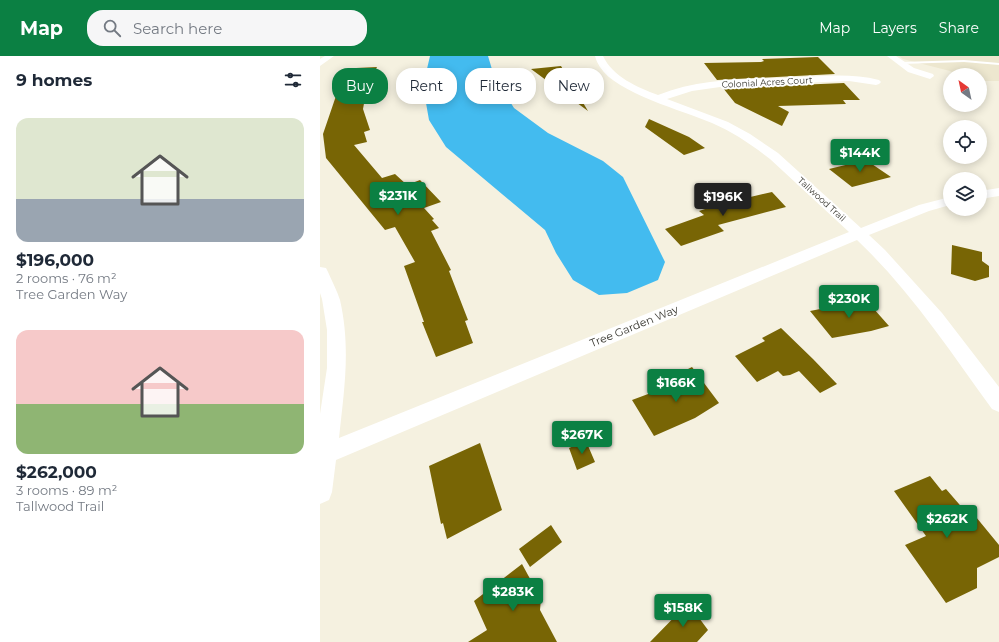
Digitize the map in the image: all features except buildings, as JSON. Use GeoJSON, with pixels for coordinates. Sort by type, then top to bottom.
{"type":"FeatureCollection","features":[{"type":"Feature","properties":{"kind":"street"},"geometry":{"type":"LineString","coordinates":[[320,63],[330,56]]}},
{"type":"Feature","properties":{"kind":"street","name":"Tallwood Trail"},"geometry":{"type":"LineString","coordinates":[[599,56],[604,68],[614,78],[633,88],[714,120],[755,142],[774,156],[860,233],[903,278],[936,318],[999,403]]}},
{"type":"Feature","properties":{"kind":"street"},"geometry":{"type":"LineString","coordinates":[[892,56],[911,70],[930,76]]}},
{"type":"Feature","properties":{"kind":"street","name":"Colonial Acres Court"},"geometry":{"type":"LineString","coordinates":[[660,98],[675,92],[692,88],[727,83],[850,78],[876,82]]}},
{"type":"Feature","properties":{"kind":"street"},"geometry":{"type":"LineString","coordinates":[[987,194],[999,192]]}},
{"type":"Feature","properties":{"kind":"street","name":"Tree Garden Way"},"geometry":{"type":"LineString","coordinates":[[323,455],[860,233],[924,208],[943,203]]}},
{"type":"Feature","properties":{"kind":"street"},"geometry":{"type":"LineString","coordinates":[[320,272],[330,299],[336,330],[336,368],[323,455],[320,492]]}},
{"type":"Feature","properties":{"kind":"lane"},"geometry":{"type":"LineString","coordinates":[[926,56],[935,62]]}},
{"type":"Feature","properties":{"kind":"lane"},"geometry":{"type":"LineString","coordinates":[[901,63],[964,61],[999,64]]}},
{"type":"Feature","properties":{"kind":"shaded area"},"geometry":{"type":"Polygon","coordinates":[[[899,56],[999,56],[999,81],[987,81],[987,68],[943,68],[943,69],[903,59],[899,56]]]}},
{"type":"Feature","properties":{"kind":"water"},"geometry":{"type":"Polygon","coordinates":[[[430,56],[488,56],[492,68],[465,68],[465,104],[512,104],[514,108],[548,133],[603,161],[623,177],[665,262],[658,280],[627,293],[599,295],[573,280],[556,253],[545,230],[446,147],[429,120],[426,104],[457,104],[457,68],[427,68],[430,56]]]}}]}
